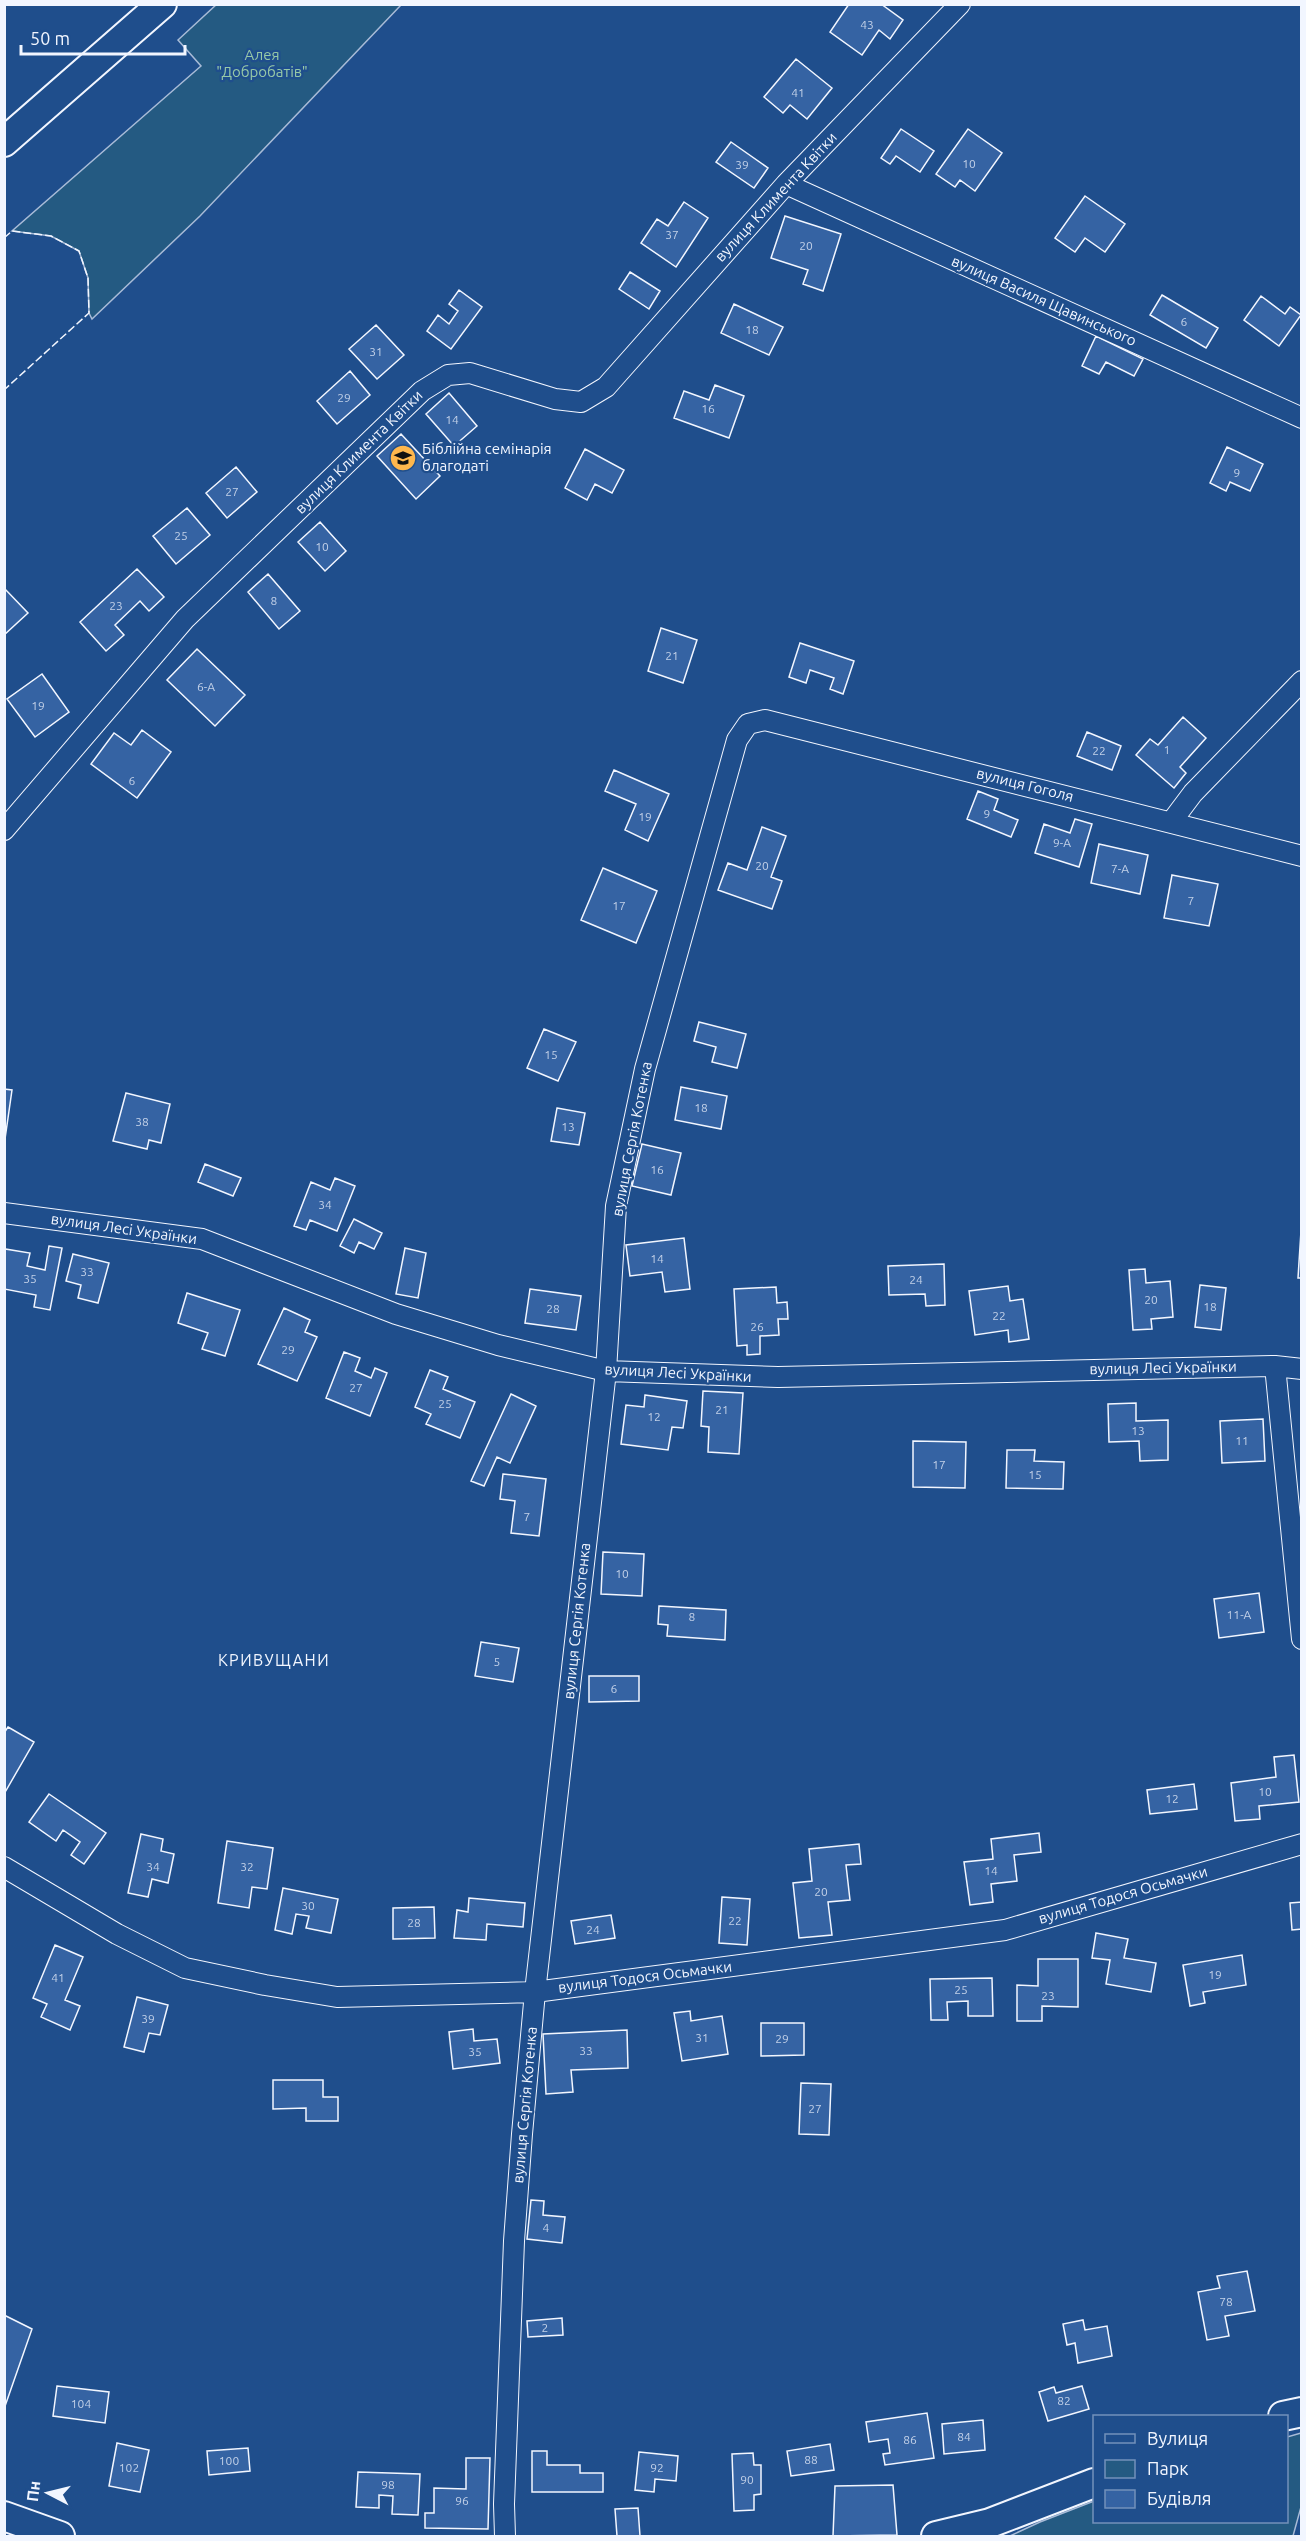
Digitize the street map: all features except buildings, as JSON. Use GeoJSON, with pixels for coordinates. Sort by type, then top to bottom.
{"type":"FeatureCollection","features":[{"type":"Feature","properties":{"kind":"street"},"geometry":{"type":"LineString","coordinates":[[4,142],[162,4]]}},
{"type":"Feature","properties":{"kind":"street","name":"вулиця Климента Квітки"},"geometry":{"type":"LineString","coordinates":[[4,830],[185,619],[422,391],[448,375],[470,373],[555,399],[581,402],[606,387],[786,184],[960,4]]}},
{"type":"Feature","properties":{"kind":"street","name":"вулиця Василя Щавинського"},"geometry":{"type":"LineString","coordinates":[[786,184],[1302,418]]}},
{"type":"Feature","properties":{"kind":"street"},"geometry":{"type":"LineString","coordinates":[[1172,822],[1194,793],[1302,681]]}},
{"type":"Feature","properties":{"kind":"street","name":"вулиця Гоголя"},"geometry":{"type":"LineString","coordinates":[[748,724],[765,720],[1302,856]]}},
{"type":"Feature","properties":{"kind":"street","name":"вулиця Сергія Котенка"},"geometry":{"type":"LineString","coordinates":[[506,2536],[504,2504],[515,2230],[535,1992],[606,1371],[616,1206],[645,1069],[737,740],[748,724]]}},
{"type":"Feature","properties":{"kind":"street","name":"вулиця Лесі Українки"},"geometry":{"type":"LineString","coordinates":[[4,1213],[202,1239],[396,1314],[498,1345],[606,1371],[801,1377],[1275,1366],[1302,1369]]}},
{"type":"Feature","properties":{"kind":"street"},"geometry":{"type":"LineString","coordinates":[[1275,1366],[1302,1639]]}},
{"type":"Feature","properties":{"kind":"street","name":"вулиця Тодося Осьмачки"},"geometry":{"type":"LineString","coordinates":[[4,1867],[117,1934],[185,1968],[337,1997],[535,1992],[1005,1930],[1302,1844]]}},
{"type":"Feature","properties":{"kind":"street"},"geometry":{"type":"LineString","coordinates":[[936,2536],[989,2530],[1093,2484]]}},
{"type":"Feature","properties":{"kind":"street"},"geometry":{"type":"LineString","coordinates":[[4,2516],[60,2536]]}},
{"type":"Feature","properties":{"kind":"green space","name":"Алея \"Добробатів\""},"geometry":{"type":"Polygon","coordinates":[[[217,4],[401,5],[200,216],[92,319],[89,313],[88,278],[79,251],[51,236],[12,231],[201,66],[178,40],[217,4]]]}},
{"type":"Feature","properties":{"kind":"green space"},"geometry":{"type":"Polygon","coordinates":[[[1301,2433],[1301,2507],[1293,2536],[1010,2536],[1093,2501],[1093,2523],[1288,2523],[1288,2437],[1301,2433]]]}},
{"type":"Feature","properties":{"kind":"fence"},"geometry":{"type":"LineString","coordinates":[[4,238],[12,231],[51,236],[79,251],[88,278],[89,313],[4,390]]}},
{"type":"Feature","properties":{"kind":"place","name":"Біблійна семінарія благодаті"},"geometry":{"type":"Point","coordinates":[403,458]}},
{"type":"Feature","properties":{"kind":"district","name":"КРИВУЩАНИ"},"geometry":{"type":"Point","coordinates":[274,1660]}}]}
